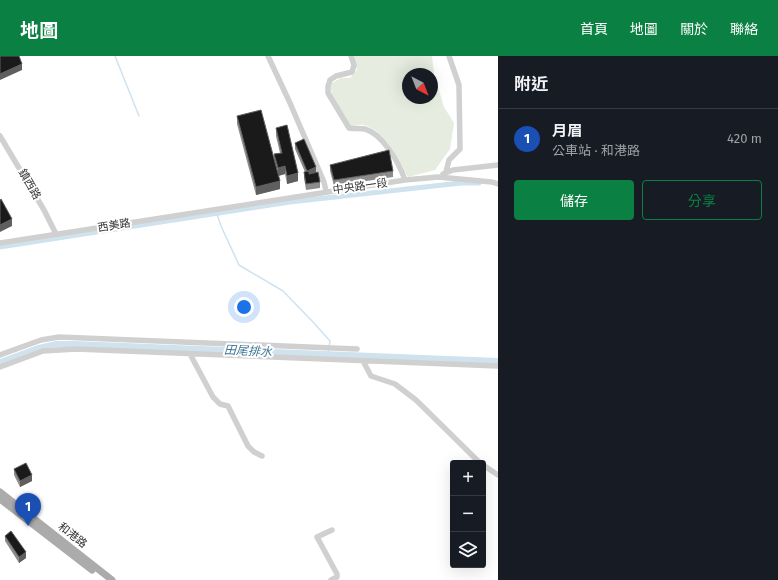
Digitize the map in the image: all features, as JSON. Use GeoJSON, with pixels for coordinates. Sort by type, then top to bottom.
{"type":"FeatureCollection","features":[{"type":"Feature","properties":{"kind":"main road","name":"和港路"},"geometry":{"type":"LineString","coordinates":[[0,492],[112,580]]}},
{"type":"Feature","properties":{"kind":"main road","name":"和港路"},"geometry":{"type":"LineString","coordinates":[[0,499],[105,580]]}},
{"type":"Feature","properties":{"kind":"street"},"geometry":{"type":"LineString","coordinates":[[268,56],[324,182],[326,191]]}},
{"type":"Feature","properties":{"kind":"street"},"geometry":{"type":"LineString","coordinates":[[351,56],[354,65],[352,72],[336,76],[330,80],[328,93],[349,128],[363,128],[368,130],[387,145],[403,173],[405,180]]}},
{"type":"Feature","properties":{"kind":"street"},"geometry":{"type":"LineString","coordinates":[[446,172],[449,160],[460,149],[459,85],[449,56]]}},
{"type":"Feature","properties":{"kind":"street","name":"鎮西路"},"geometry":{"type":"LineString","coordinates":[[0,136],[44,210],[56,234]]}},
{"type":"Feature","properties":{"kind":"street"},"geometry":{"type":"LineString","coordinates":[[438,177],[446,172],[498,165]]}},
{"type":"Feature","properties":{"kind":"street","name":"中央路一段"},"geometry":{"type":"LineString","coordinates":[[229,206],[405,180],[438,177],[492,182],[498,184]]}},
{"type":"Feature","properties":{"kind":"street","name":"西美路"},"geometry":{"type":"LineString","coordinates":[[0,243],[229,206]]}},
{"type":"Feature","properties":{"kind":"street"},"geometry":{"type":"LineString","coordinates":[[0,355],[41,340],[59,336],[357,349]]}},
{"type":"Feature","properties":{"kind":"street"},"geometry":{"type":"LineString","coordinates":[[41,340],[43,351]]}},
{"type":"Feature","properties":{"kind":"street"},"geometry":{"type":"LineString","coordinates":[[0,367],[43,351],[76,349],[498,366]]}},
{"type":"Feature","properties":{"kind":"street"},"geometry":{"type":"LineString","coordinates":[[190,354],[213,398],[220,404],[228,406],[248,446],[254,452],[262,456]]}},
{"type":"Feature","properties":{"kind":"street"},"geometry":{"type":"LineString","coordinates":[[363,361],[371,376],[395,384],[416,400],[477,460]]}},
{"type":"Feature","properties":{"kind":"street"},"geometry":{"type":"LineString","coordinates":[[486,467],[498,475]]}},
{"type":"Feature","properties":{"kind":"street"},"geometry":{"type":"LineString","coordinates":[[331,580],[337,577],[337,574],[316,537],[332,530]]}},
{"type":"Feature","properties":{"kind":"shaded area"},"geometry":{"type":"Polygon","coordinates":[[[353,56],[432,56],[433,68],[402,68],[402,104],[438,104],[438,87],[444,107],[454,123],[450,149],[435,170],[408,177],[390,146],[378,132],[363,125],[350,126],[332,95],[330,84],[341,78],[350,78],[357,70],[353,56]]]}},
{"type":"Feature","properties":{"kind":"water","name":"田尾排水"},"geometry":{"type":"Polygon","coordinates":[[[56,341],[498,358],[498,365],[72,347],[47,348],[0,365],[0,359],[38,345],[56,341]]]}},
{"type":"Feature","properties":{"kind":"building"},"geometry":{"type":"Polygon","coordinates":[[[0,56],[19,56],[22,64],[0,74],[0,56]]]}},
{"type":"Feature","properties":{"kind":"building"},"geometry":{"type":"Polygon","coordinates":[[[261,110],[280,181],[256,187],[237,116],[261,110]]]}},
{"type":"Feature","properties":{"kind":"building"},"geometry":{"type":"Polygon","coordinates":[[[287,125],[298,173],[287,176],[285,166],[278,168],[274,154],[282,153],[276,128],[287,125]]]}},
{"type":"Feature","properties":{"kind":"building"},"geometry":{"type":"Polygon","coordinates":[[[304,139],[316,167],[307,171],[295,143],[304,139]]]}},
{"type":"Feature","properties":{"kind":"building"},"geometry":{"type":"Polygon","coordinates":[[[389,150],[393,171],[334,180],[330,165],[389,150]]]}},
{"type":"Feature","properties":{"kind":"building"},"geometry":{"type":"Polygon","coordinates":[[[309,171],[309,174],[318,172],[320,182],[306,184],[304,172],[309,171]]]}},
{"type":"Feature","properties":{"kind":"building"},"geometry":{"type":"Polygon","coordinates":[[[1,199],[12,219],[0,225],[0,200],[1,199]]]}},
{"type":"Feature","properties":{"kind":"building"},"geometry":{"type":"Polygon","coordinates":[[[26,463],[32,475],[20,481],[14,469],[26,463]]]}},
{"type":"Feature","properties":{"kind":"building"},"geometry":{"type":"Polygon","coordinates":[[[11,531],[26,552],[19,557],[5,536],[11,531]]]}},
{"type":"Feature","properties":{"kind":"waterway"},"geometry":{"type":"LineString","coordinates":[[115,56],[139,116]]}},
{"type":"Feature","properties":{"kind":"waterway"},"geometry":{"type":"LineString","coordinates":[[0,247],[290,202],[461,183],[479,183]]}},
{"type":"Feature","properties":{"kind":"waterway"},"geometry":{"type":"LineString","coordinates":[[217,214],[239,265],[283,291],[330,341],[328,353]]}},
{"type":"Feature","properties":{"kind":"place","name":"月眉"},"geometry":{"type":"Point","coordinates":[28,526]}}]}
